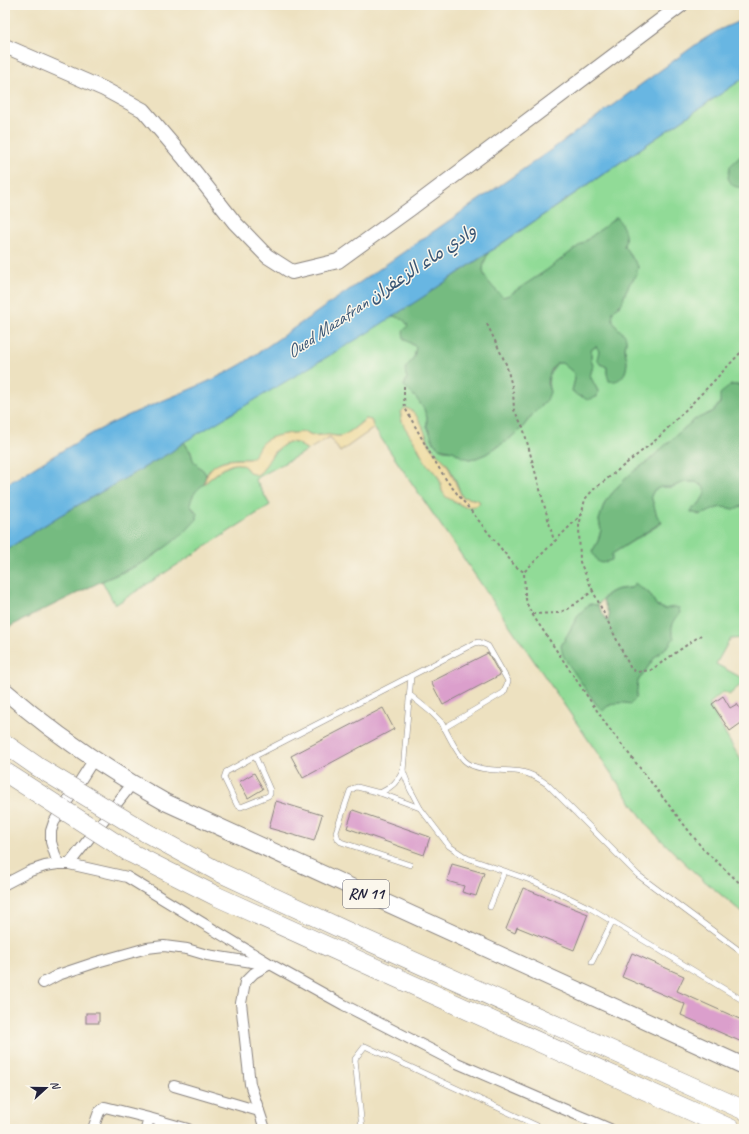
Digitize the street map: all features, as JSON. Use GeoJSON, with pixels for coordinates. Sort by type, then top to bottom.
{"type":"FeatureCollection","features":[{"type":"Feature","properties":{"kind":"highway"},"geometry":{"type":"LineString","coordinates":[[5,744],[38,767],[145,832],[220,872],[337,927],[744,1110]]}},
{"type":"Feature","properties":{"kind":"highway"},"geometry":{"type":"LineString","coordinates":[[5,772],[129,852],[216,896],[731,1129]]}},
{"type":"Feature","properties":{"kind":"main road","name":"RN 11"},"geometry":{"type":"LineString","coordinates":[[5,691],[49,728],[70,743],[132,784],[165,802],[744,1066]]}},
{"type":"Feature","properties":{"kind":"street"},"geometry":{"type":"LineString","coordinates":[[5,46],[104,89],[144,110],[235,223],[267,256],[292,272],[338,261],[410,209],[681,5]]}},
{"type":"Feature","properties":{"kind":"street"},"geometry":{"type":"LineString","coordinates":[[58,864],[51,842],[51,831],[54,822],[94,759]]}},
{"type":"Feature","properties":{"kind":"street"},"geometry":{"type":"LineString","coordinates":[[69,864],[132,784]]}},
{"type":"Feature","properties":{"kind":"street"},"geometry":{"type":"LineString","coordinates":[[5,884],[30,871],[45,866],[58,864],[69,864],[127,877],[270,964],[344,1005],[457,1063],[594,1126],[610,1129]]}},
{"type":"Feature","properties":{"kind":"street"},"geometry":{"type":"LineString","coordinates":[[43,983],[58,975],[97,962],[147,948],[164,946],[187,949],[207,955],[270,964]]}},
{"type":"Feature","properties":{"kind":"street"},"geometry":{"type":"LineString","coordinates":[[265,1129],[250,1084],[241,1003],[245,982],[254,974],[270,964]]}},
{"type":"Feature","properties":{"kind":"street"},"geometry":{"type":"LineString","coordinates":[[174,1086],[259,1112]]}},
{"type":"Feature","properties":{"kind":"street"},"geometry":{"type":"LineString","coordinates":[[93,1129],[99,1112],[105,1107],[188,1129]]}},
{"type":"Feature","properties":{"kind":"street"},"geometry":{"type":"LineString","coordinates":[[146,1129],[149,1118]]}},
{"type":"Feature","properties":{"kind":"lane"},"geometry":{"type":"LineString","coordinates":[[255,756],[270,790],[270,794],[243,807],[238,807],[224,778],[225,774],[255,756],[475,643],[478,642],[488,646],[508,681],[506,690],[444,728]]}},
{"type":"Feature","properties":{"kind":"lane"},"geometry":{"type":"LineString","coordinates":[[411,676],[404,771],[410,789],[420,808],[448,846],[467,858],[530,880],[561,894],[612,922],[744,1001]]}},
{"type":"Feature","properties":{"kind":"lane"},"geometry":{"type":"LineString","coordinates":[[410,695],[441,722],[461,756],[469,764],[479,768],[522,772],[547,784],[638,875],[744,954]]}},
{"type":"Feature","properties":{"kind":"lane"},"geometry":{"type":"LineString","coordinates":[[380,793],[391,787],[404,771]]}},
{"type":"Feature","properties":{"kind":"lane"},"geometry":{"type":"LineString","coordinates":[[410,865],[341,842],[336,836],[337,828],[352,789],[357,787],[380,793],[420,808]]}},
{"type":"Feature","properties":{"kind":"lane"},"geometry":{"type":"LineString","coordinates":[[490,906],[504,872]]}},
{"type":"Feature","properties":{"kind":"lane"},"geometry":{"type":"LineString","coordinates":[[592,962],[612,922]]}},
{"type":"Feature","properties":{"kind":"lane"},"geometry":{"type":"LineString","coordinates":[[362,1129],[355,1059],[365,1046],[544,1129]]}},
{"type":"Feature","properties":{"kind":"path"},"geometry":{"type":"LineString","coordinates":[[487,324],[506,364],[513,390],[514,410],[523,427],[554,541]]}},
{"type":"Feature","properties":{"kind":"path"},"geometry":{"type":"LineString","coordinates":[[701,635],[651,670],[637,672],[631,669],[580,562],[579,526],[585,499],[592,490],[657,439],[744,349]]}},
{"type":"Feature","properties":{"kind":"path"},"geometry":{"type":"LineString","coordinates":[[404,386],[405,408],[427,449],[447,481],[515,566],[524,572]]}},
{"type":"Feature","properties":{"kind":"path"},"geometry":{"type":"LineString","coordinates":[[582,514],[524,572],[524,594],[527,604],[553,646],[613,734],[703,849],[744,887]]}},
{"type":"Feature","properties":{"kind":"path"},"geometry":{"type":"LineString","coordinates":[[532,614],[558,613],[568,609],[593,591]]}},
{"type":"Feature","properties":{"kind":"green space"},"geometry":{"type":"Polygon","coordinates":[[[744,78],[744,385],[731,385],[714,411],[694,420],[619,485],[605,502],[599,520],[601,530],[598,541],[592,552],[612,554],[662,523],[657,516],[651,496],[654,490],[661,487],[672,487],[685,482],[696,482],[704,487],[705,494],[699,504],[690,511],[699,515],[721,507],[734,509],[744,504],[744,638],[730,639],[716,664],[744,679],[744,682],[729,695],[723,692],[709,704],[744,765],[744,914],[695,873],[650,829],[374,428],[371,420],[365,419],[351,431],[341,436],[311,435],[306,432],[270,438],[249,459],[219,462],[210,469],[206,475],[193,460],[191,452],[184,442],[393,316],[402,319],[407,324],[408,326],[404,339],[416,347],[414,357],[405,371],[407,378],[404,386],[417,399],[424,409],[427,417],[427,426],[434,443],[443,450],[453,451],[462,457],[469,459],[486,454],[507,441],[523,427],[550,392],[548,383],[549,376],[557,363],[562,363],[574,373],[575,379],[572,391],[598,391],[590,376],[593,366],[591,350],[597,346],[600,364],[607,367],[607,374],[625,373],[627,362],[625,350],[626,341],[624,334],[618,329],[612,319],[613,311],[622,303],[630,283],[636,276],[638,267],[624,246],[617,217],[547,270],[509,295],[503,297],[485,277],[483,269],[488,253],[744,78]],[[405,408],[401,412],[401,418],[426,463],[437,475],[441,483],[442,491],[454,502],[460,505],[480,503],[478,500],[462,497],[448,465],[432,449],[425,433],[405,408]],[[622,588],[610,592],[598,605],[590,604],[579,614],[561,646],[580,680],[596,704],[605,707],[621,702],[631,704],[638,681],[655,657],[669,645],[671,626],[680,613],[678,608],[674,607],[665,609],[657,606],[649,593],[641,588],[622,588]]]}},
{"type":"Feature","properties":{"kind":"green space"},"geometry":{"type":"Polygon","coordinates":[[[744,153],[744,187],[736,187],[732,185],[728,178],[730,166],[744,153]]]}},
{"type":"Feature","properties":{"kind":"green space"},"geometry":{"type":"Polygon","coordinates":[[[617,217],[625,234],[624,246],[638,266],[636,276],[630,283],[622,303],[613,311],[614,324],[624,333],[626,338],[625,349],[627,366],[620,379],[609,381],[607,367],[600,364],[597,359],[599,351],[596,346],[591,350],[593,366],[590,376],[598,391],[597,397],[587,400],[578,396],[572,391],[575,379],[574,373],[562,363],[557,363],[551,370],[547,383],[550,392],[547,400],[531,416],[523,427],[507,441],[486,454],[469,459],[462,457],[453,451],[439,448],[434,443],[427,426],[427,417],[424,409],[417,399],[404,386],[407,378],[405,371],[414,357],[416,347],[404,339],[403,331],[408,326],[407,324],[402,319],[393,316],[488,253],[483,268],[484,274],[491,285],[503,297],[509,295],[547,270],[617,217]]]}},
{"type":"Feature","properties":{"kind":"green space"},"geometry":{"type":"Polygon","coordinates":[[[731,385],[744,385],[744,504],[734,509],[721,507],[704,514],[697,514],[690,511],[699,504],[705,494],[704,487],[696,482],[685,482],[672,487],[661,487],[654,490],[651,496],[657,516],[662,522],[612,554],[612,560],[602,563],[598,562],[592,552],[598,541],[601,530],[599,520],[605,502],[619,485],[634,471],[647,462],[694,420],[714,411],[720,403],[720,394],[731,385]]]}},
{"type":"Feature","properties":{"kind":"green space"},"geometry":{"type":"Polygon","coordinates":[[[184,442],[191,453],[193,460],[206,475],[204,484],[195,493],[190,505],[197,514],[197,519],[185,532],[144,562],[5,629],[5,552],[59,516],[171,452],[184,442]]]}},
{"type":"Feature","properties":{"kind":"green space"},"geometry":{"type":"Polygon","coordinates":[[[290,442],[297,443],[308,450],[255,479],[270,505],[115,605],[102,581],[144,562],[172,542],[191,525],[197,519],[195,510],[189,505],[196,490],[222,469],[237,463],[243,465],[251,474],[264,464],[280,447],[290,442]]]}},
{"type":"Feature","properties":{"kind":"green space"},"geometry":{"type":"Polygon","coordinates":[[[635,583],[649,593],[657,606],[665,609],[674,607],[679,608],[680,613],[672,628],[674,638],[669,645],[655,657],[638,681],[636,698],[631,704],[612,704],[603,711],[596,704],[567,662],[563,655],[561,646],[579,614],[590,604],[598,605],[608,622],[609,615],[603,600],[605,596],[615,590],[631,588],[635,583]]]}},
{"type":"Feature","properties":{"kind":"sand"},"geometry":{"type":"Polygon","coordinates":[[[405,408],[415,414],[422,425],[432,448],[448,466],[462,497],[478,500],[480,503],[476,506],[465,507],[446,497],[442,491],[441,483],[437,475],[426,463],[404,426],[401,418],[401,412],[405,408]]]}},
{"type":"Feature","properties":{"kind":"sand"},"geometry":{"type":"Polygon","coordinates":[[[366,419],[371,420],[374,428],[340,452],[330,437],[308,450],[297,443],[290,442],[274,452],[262,471],[257,475],[249,472],[242,465],[233,464],[222,470],[204,484],[210,470],[215,465],[227,460],[249,459],[255,454],[261,444],[270,438],[306,432],[311,435],[341,436],[351,431],[366,419]]]}},
{"type":"Feature","properties":{"kind":"water","name":"Oued Mazafran وادي ماء الزعفران"},"geometry":{"type":"Polygon","coordinates":[[[744,19],[744,78],[423,297],[364,335],[184,442],[171,452],[59,516],[5,552],[5,485],[109,424],[139,410],[199,386],[242,364],[551,150],[698,43],[719,30],[744,19]]]}},
{"type":"Feature","properties":{"kind":"building"},"geometry":{"type":"Polygon","coordinates":[[[488,653],[500,675],[443,705],[431,682],[488,653]]]}},
{"type":"Feature","properties":{"kind":"building"},"geometry":{"type":"Polygon","coordinates":[[[723,696],[730,708],[737,704],[744,715],[744,721],[730,731],[712,704],[723,696]]]}},
{"type":"Feature","properties":{"kind":"building"},"geometry":{"type":"Polygon","coordinates":[[[383,708],[394,729],[303,778],[291,756],[383,708]]]}},
{"type":"Feature","properties":{"kind":"building"},"geometry":{"type":"Polygon","coordinates":[[[254,773],[263,789],[248,798],[239,782],[254,773]]]}},
{"type":"Feature","properties":{"kind":"building"},"geometry":{"type":"Polygon","coordinates":[[[276,801],[322,815],[314,841],[269,828],[276,801]]]}},
{"type":"Feature","properties":{"kind":"building"},"geometry":{"type":"Polygon","coordinates":[[[353,810],[430,837],[424,855],[347,828],[353,810]]]}},
{"type":"Feature","properties":{"kind":"building"},"geometry":{"type":"Polygon","coordinates":[[[452,864],[484,873],[476,896],[462,892],[464,886],[447,881],[452,864]]]}},
{"type":"Feature","properties":{"kind":"building"},"geometry":{"type":"Polygon","coordinates":[[[523,888],[588,914],[574,950],[517,927],[515,933],[506,929],[523,888]]]}},
{"type":"Feature","properties":{"kind":"building"},"geometry":{"type":"Polygon","coordinates":[[[632,953],[684,976],[677,991],[744,1021],[744,1043],[681,1015],[685,1004],[622,977],[632,953]]]}},
{"type":"Feature","properties":{"kind":"building"},"geometry":{"type":"Polygon","coordinates":[[[86,1013],[99,1013],[99,1023],[86,1023],[86,1013]]]}}]}
